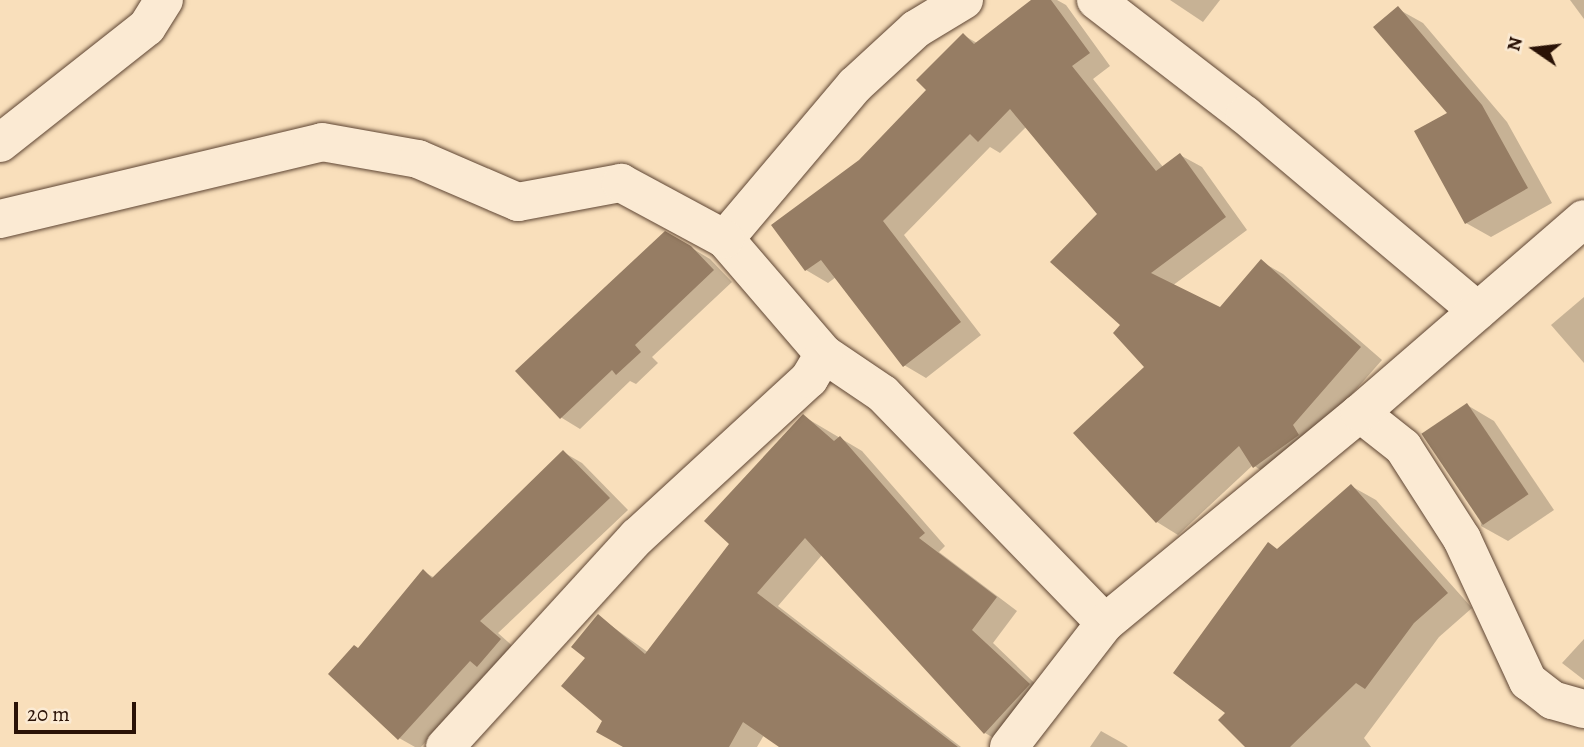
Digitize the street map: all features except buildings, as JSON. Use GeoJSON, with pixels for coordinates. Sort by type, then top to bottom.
{"type":"FeatureCollection","features":[{"type":"Feature","properties":{"kind":"street"},"geometry":{"type":"LineString","coordinates":[[0,143],[146,27],[164,0]]}},
{"type":"Feature","properties":{"kind":"street"},"geometry":{"type":"LineString","coordinates":[[725,239],[855,85],[916,29],[964,0]]}},
{"type":"Feature","properties":{"kind":"street"},"geometry":{"type":"LineString","coordinates":[[1097,0],[1245,115],[1478,311]]}},
{"type":"Feature","properties":{"kind":"street"},"geometry":{"type":"LineString","coordinates":[[0,219],[322,142],[418,159],[518,202],[621,183],[725,239],[824,354],[883,394],[1105,623]]}},
{"type":"Feature","properties":{"kind":"street"},"geometry":{"type":"LineString","coordinates":[[1009,747],[1105,623],[1360,413],[1584,219]]}},
{"type":"Feature","properties":{"kind":"street"},"geometry":{"type":"LineString","coordinates":[[445,747],[637,537],[809,379],[824,354]]}},
{"type":"Feature","properties":{"kind":"street"},"geometry":{"type":"LineString","coordinates":[[1360,413],[1403,447],[1462,539],[1528,681],[1552,700],[1584,709]]}}]}
